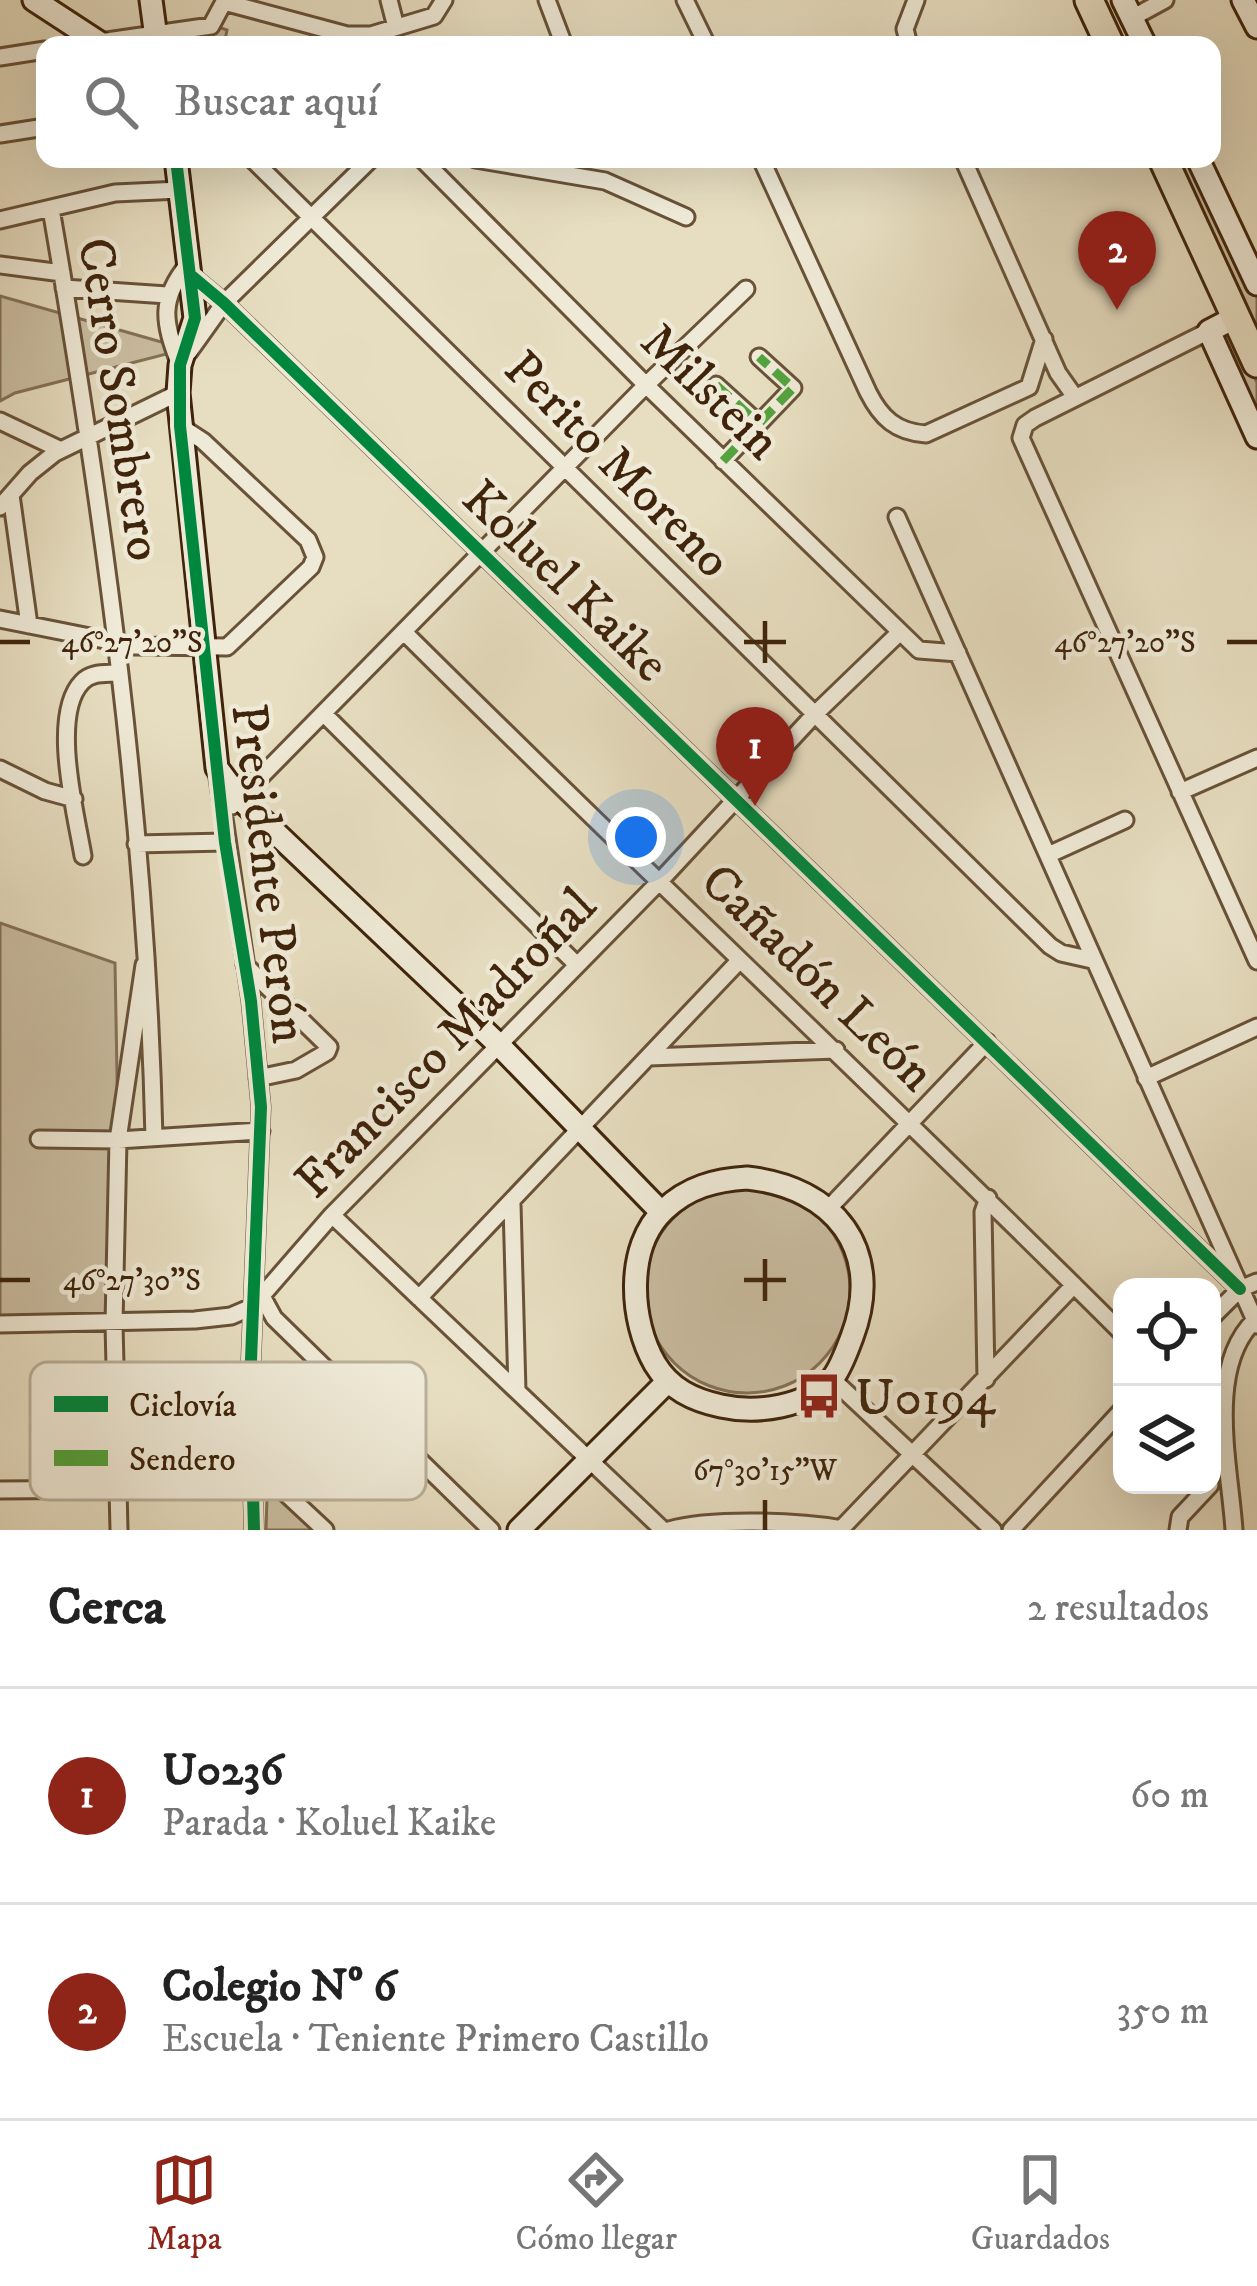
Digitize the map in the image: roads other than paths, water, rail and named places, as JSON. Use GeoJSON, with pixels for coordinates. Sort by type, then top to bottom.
{"type":"FeatureCollection","features":[{"type":"Feature","properties":{"kind":"highway"},"geometry":{"type":"LineString","coordinates":[[1089,0],[1106,36]]}},
{"type":"Feature","properties":{"kind":"highway"},"geometry":{"type":"LineString","coordinates":[[1167,168],[1257,364]]}},
{"type":"Feature","properties":{"kind":"street"},"geometry":{"type":"LineString","coordinates":[[34,0],[83,36]]}},
{"type":"Feature","properties":{"kind":"street"},"geometry":{"type":"LineString","coordinates":[[151,0],[156,36]]}},
{"type":"Feature","properties":{"kind":"street"},"geometry":{"type":"LineString","coordinates":[[389,0],[396,27]]}},
{"type":"Feature","properties":{"kind":"street"},"geometry":{"type":"LineString","coordinates":[[172,36],[211,26],[225,1],[346,34],[371,34],[434,16],[444,0]]}},
{"type":"Feature","properties":{"kind":"street"},"geometry":{"type":"LineString","coordinates":[[547,0],[561,36]]}},
{"type":"Feature","properties":{"kind":"street"},"geometry":{"type":"LineString","coordinates":[[686,0],[703,36]]}},
{"type":"Feature","properties":{"kind":"street"},"geometry":{"type":"LineString","coordinates":[[907,36],[916,0]]}},
{"type":"Feature","properties":{"kind":"street"},"geometry":{"type":"LineString","coordinates":[[1128,9],[1165,0]]}},
{"type":"Feature","properties":{"kind":"street"},"geometry":{"type":"LineString","coordinates":[[1243,0],[1257,27]]}},
{"type":"Feature","properties":{"kind":"street"},"geometry":{"type":"LineString","coordinates":[[0,57],[36,51]]}},
{"type":"Feature","properties":{"kind":"street"},"geometry":{"type":"LineString","coordinates":[[0,134],[36,128]]}},
{"type":"Feature","properties":{"kind":"street","name":"Presidente Perón"},"geometry":{"type":"LineString","coordinates":[[177,168],[195,318],[180,364],[180,426],[217,768],[231,806],[225,842],[258,1078],[255,1362]]}},
{"type":"Feature","properties":{"kind":"street","name":"Perito Moreno"},"geometry":{"type":"LineString","coordinates":[[261,168],[1050,946],[1092,960]]}},
{"type":"Feature","properties":{"kind":"street"},"geometry":{"type":"LineString","coordinates":[[180,364],[224,302],[362,168]]}},
{"type":"Feature","properties":{"kind":"street","name":"Milstein"},"geometry":{"type":"LineString","coordinates":[[431,168],[646,386],[919,650],[958,653]]}},
{"type":"Feature","properties":{"kind":"street"},"geometry":{"type":"LineString","coordinates":[[528,168],[604,181],[686,217]]}},
{"type":"Feature","properties":{"kind":"street"},"geometry":{"type":"LineString","coordinates":[[765,168],[878,412],[908,433],[926,434],[1046,377],[1060,379]]}},
{"type":"Feature","properties":{"kind":"street"},"geometry":{"type":"LineString","coordinates":[[967,168],[1060,379],[1076,397]]}},
{"type":"Feature","properties":{"kind":"street"},"geometry":{"type":"LineString","coordinates":[[1202,168],[1257,284]]}},
{"type":"Feature","properties":{"kind":"street"},"geometry":{"type":"LineString","coordinates":[[0,220],[115,193],[180,190]]}},
{"type":"Feature","properties":{"kind":"street","name":"Cerro Sombrero"},"geometry":{"type":"LineString","coordinates":[[51,209],[135,799],[150,989],[154,1138]]}},
{"type":"Feature","properties":{"kind":"street"},"geometry":{"type":"LineString","coordinates":[[0,265],[63,281],[167,296]]}},
{"type":"Feature","properties":{"kind":"street"},"geometry":{"type":"LineString","coordinates":[[180,364],[170,338],[167,296],[192,269]]}},
{"type":"Feature","properties":{"kind":"street","name":"Koluel Kaike"},"geometry":{"type":"LineString","coordinates":[[192,269],[1240,1289]]}},
{"type":"Feature","properties":{"kind":"street"},"geometry":{"type":"LineString","coordinates":[[661,1212],[499,1046],[231,806],[746,290]]}},
{"type":"Feature","properties":{"kind":"street"},"geometry":{"type":"LineString","coordinates":[[1236,317],[1035,418],[1024,425],[1021,438],[1257,962]]}},
{"type":"Feature","properties":{"kind":"street"},"geometry":{"type":"LineString","coordinates":[[1209,331],[1257,437]]}},
{"type":"Feature","properties":{"kind":"street"},"geometry":{"type":"LineString","coordinates":[[1028,388],[1044,339]]}},
{"type":"Feature","properties":{"kind":"street"},"geometry":{"type":"LineString","coordinates":[[723,461],[793,388],[758,357]]}},
{"type":"Feature","properties":{"kind":"street"},"geometry":{"type":"LineString","coordinates":[[716,385],[759,424]]}},
{"type":"Feature","properties":{"kind":"street"},"geometry":{"type":"LineString","coordinates":[[28,626],[6,501],[30,473],[61,450],[178,392]]}},
{"type":"Feature","properties":{"kind":"street"},"geometry":{"type":"LineString","coordinates":[[0,421],[61,450]]}},
{"type":"Feature","properties":{"kind":"street"},"geometry":{"type":"LineString","coordinates":[[0,619],[116,643],[227,646],[310,567],[315,557],[308,540],[180,426]]}},
{"type":"Feature","properties":{"kind":"street"},"geometry":{"type":"LineString","coordinates":[[897,517],[1256,1322],[1238,1340],[1225,1378],[1234,1530]]}},
{"type":"Feature","properties":{"kind":"street","name":"Cañadón León"},"geometry":{"type":"LineString","coordinates":[[404,632],[1113,1324]]}},
{"type":"Feature","properties":{"kind":"street","name":"Francisco Madroñal"},"geometry":{"type":"LineString","coordinates":[[257,1302],[332,1215],[660,881],[814,715],[900,632]]}},
{"type":"Feature","properties":{"kind":"street"},"geometry":{"type":"LineString","coordinates":[[83,856],[67,714],[83,680],[94,674],[118,674]]}},
{"type":"Feature","properties":{"kind":"street"},"geometry":{"type":"LineString","coordinates":[[325,715],[576,964]]}},
{"type":"Feature","properties":{"kind":"street"},"geometry":{"type":"LineString","coordinates":[[1180,792],[1257,758]]}},
{"type":"Feature","properties":{"kind":"street"},"geometry":{"type":"LineString","coordinates":[[0,769],[74,799]]}},
{"type":"Feature","properties":{"kind":"street"},"geometry":{"type":"LineString","coordinates":[[1048,855],[1124,820]]}},
{"type":"Feature","properties":{"kind":"street"},"geometry":{"type":"LineString","coordinates":[[136,844],[225,842]]}},
{"type":"Feature","properties":{"kind":"street","name":"Cerro Sombrero"},"geometry":{"type":"LineString","coordinates":[[115,1362],[118,1140],[146,960]]}},
{"type":"Feature","properties":{"kind":"street"},"geometry":{"type":"LineString","coordinates":[[419,1298],[739,961]]}},
{"type":"Feature","properties":{"kind":"street"},"geometry":{"type":"LineString","coordinates":[[245,965],[329,1047],[296,1070],[258,1078]]}},
{"type":"Feature","properties":{"kind":"street"},"geometry":{"type":"LineString","coordinates":[[1146,1078],[1257,1027]]}},
{"type":"Feature","properties":{"kind":"street"},"geometry":{"type":"LineString","coordinates":[[829,1208],[987,1042]]}},
{"type":"Feature","properties":{"kind":"street"},"geometry":{"type":"LineString","coordinates":[[649,1057],[836,1051]]}},
{"type":"Feature","properties":{"kind":"street"},"geometry":{"type":"LineString","coordinates":[[39,1139],[118,1140],[261,1131]]}},
{"type":"Feature","properties":{"kind":"street"},"geometry":{"type":"LineString","coordinates":[[747,1178],[779,1181],[829,1208],[857,1250],[862,1293],[858,1323],[832,1379],[798,1401],[765,1409],[728,1408],[698,1400],[666,1382],[638,1322],[636,1294],[642,1252],[661,1212],[689,1191],[716,1180],[747,1178]]}},
{"type":"Feature","properties":{"kind":"street"},"geometry":{"type":"LineString","coordinates":[[986,1379],[983,1212],[988,1198]]}},
{"type":"Feature","properties":{"kind":"street"},"geometry":{"type":"LineString","coordinates":[[512,1204],[517,1390]]}},
{"type":"Feature","properties":{"kind":"street"},"geometry":{"type":"LineString","coordinates":[[332,1215],[666,1530],[695,1524],[810,1524],[841,1529],[1074,1285]]}},
{"type":"Feature","properties":{"kind":"street"},"geometry":{"type":"LineString","coordinates":[[1221,1308],[1240,1289],[1257,1282]]}},
{"type":"Feature","properties":{"kind":"street"},"geometry":{"type":"LineString","coordinates":[[0,1324],[114,1324],[231,1316],[257,1302],[319,1362]]}},
{"type":"Feature","properties":{"kind":"street"},"geometry":{"type":"LineString","coordinates":[[832,1379],[993,1530]]}},
{"type":"Feature","properties":{"kind":"street"},"geometry":{"type":"LineString","coordinates":[[520,1530],[666,1382]]}},
{"type":"Feature","properties":{"kind":"street"},"geometry":{"type":"LineString","coordinates":[[1011,1530],[1113,1420]]}},
{"type":"Feature","properties":{"kind":"street"},"geometry":{"type":"LineString","coordinates":[[1221,1473],[1230,1464]]}},
{"type":"Feature","properties":{"kind":"street"},"geometry":{"type":"LineString","coordinates":[[426,1466],[491,1530]]}},
{"type":"Feature","properties":{"kind":"street"},"geometry":{"type":"LineString","coordinates":[[1178,1530],[1180,1517],[1202,1494]]}},
{"type":"Feature","properties":{"kind":"street","name":"Cerro Sombrero"},"geometry":{"type":"LineString","coordinates":[[118,1500],[119,1530]]}},
{"type":"Feature","properties":{"kind":"street","name":"Presidente Perón"},"geometry":{"type":"LineString","coordinates":[[253,1500],[254,1530]]}},
{"type":"Feature","properties":{"kind":"street"},"geometry":{"type":"LineString","coordinates":[[293,1500],[325,1530]]}},
{"type":"Feature","properties":{"kind":"place","name":"Colegio Nº 6"},"geometry":{"type":"Point","coordinates":[1117,310]}},
{"type":"Feature","properties":{"kind":"place","name":"U0236"},"geometry":{"type":"Point","coordinates":[755,806]}},
{"type":"Feature","properties":{"kind":"place","name":"U0194"},"geometry":{"type":"Point","coordinates":[819,1396]}}]}
